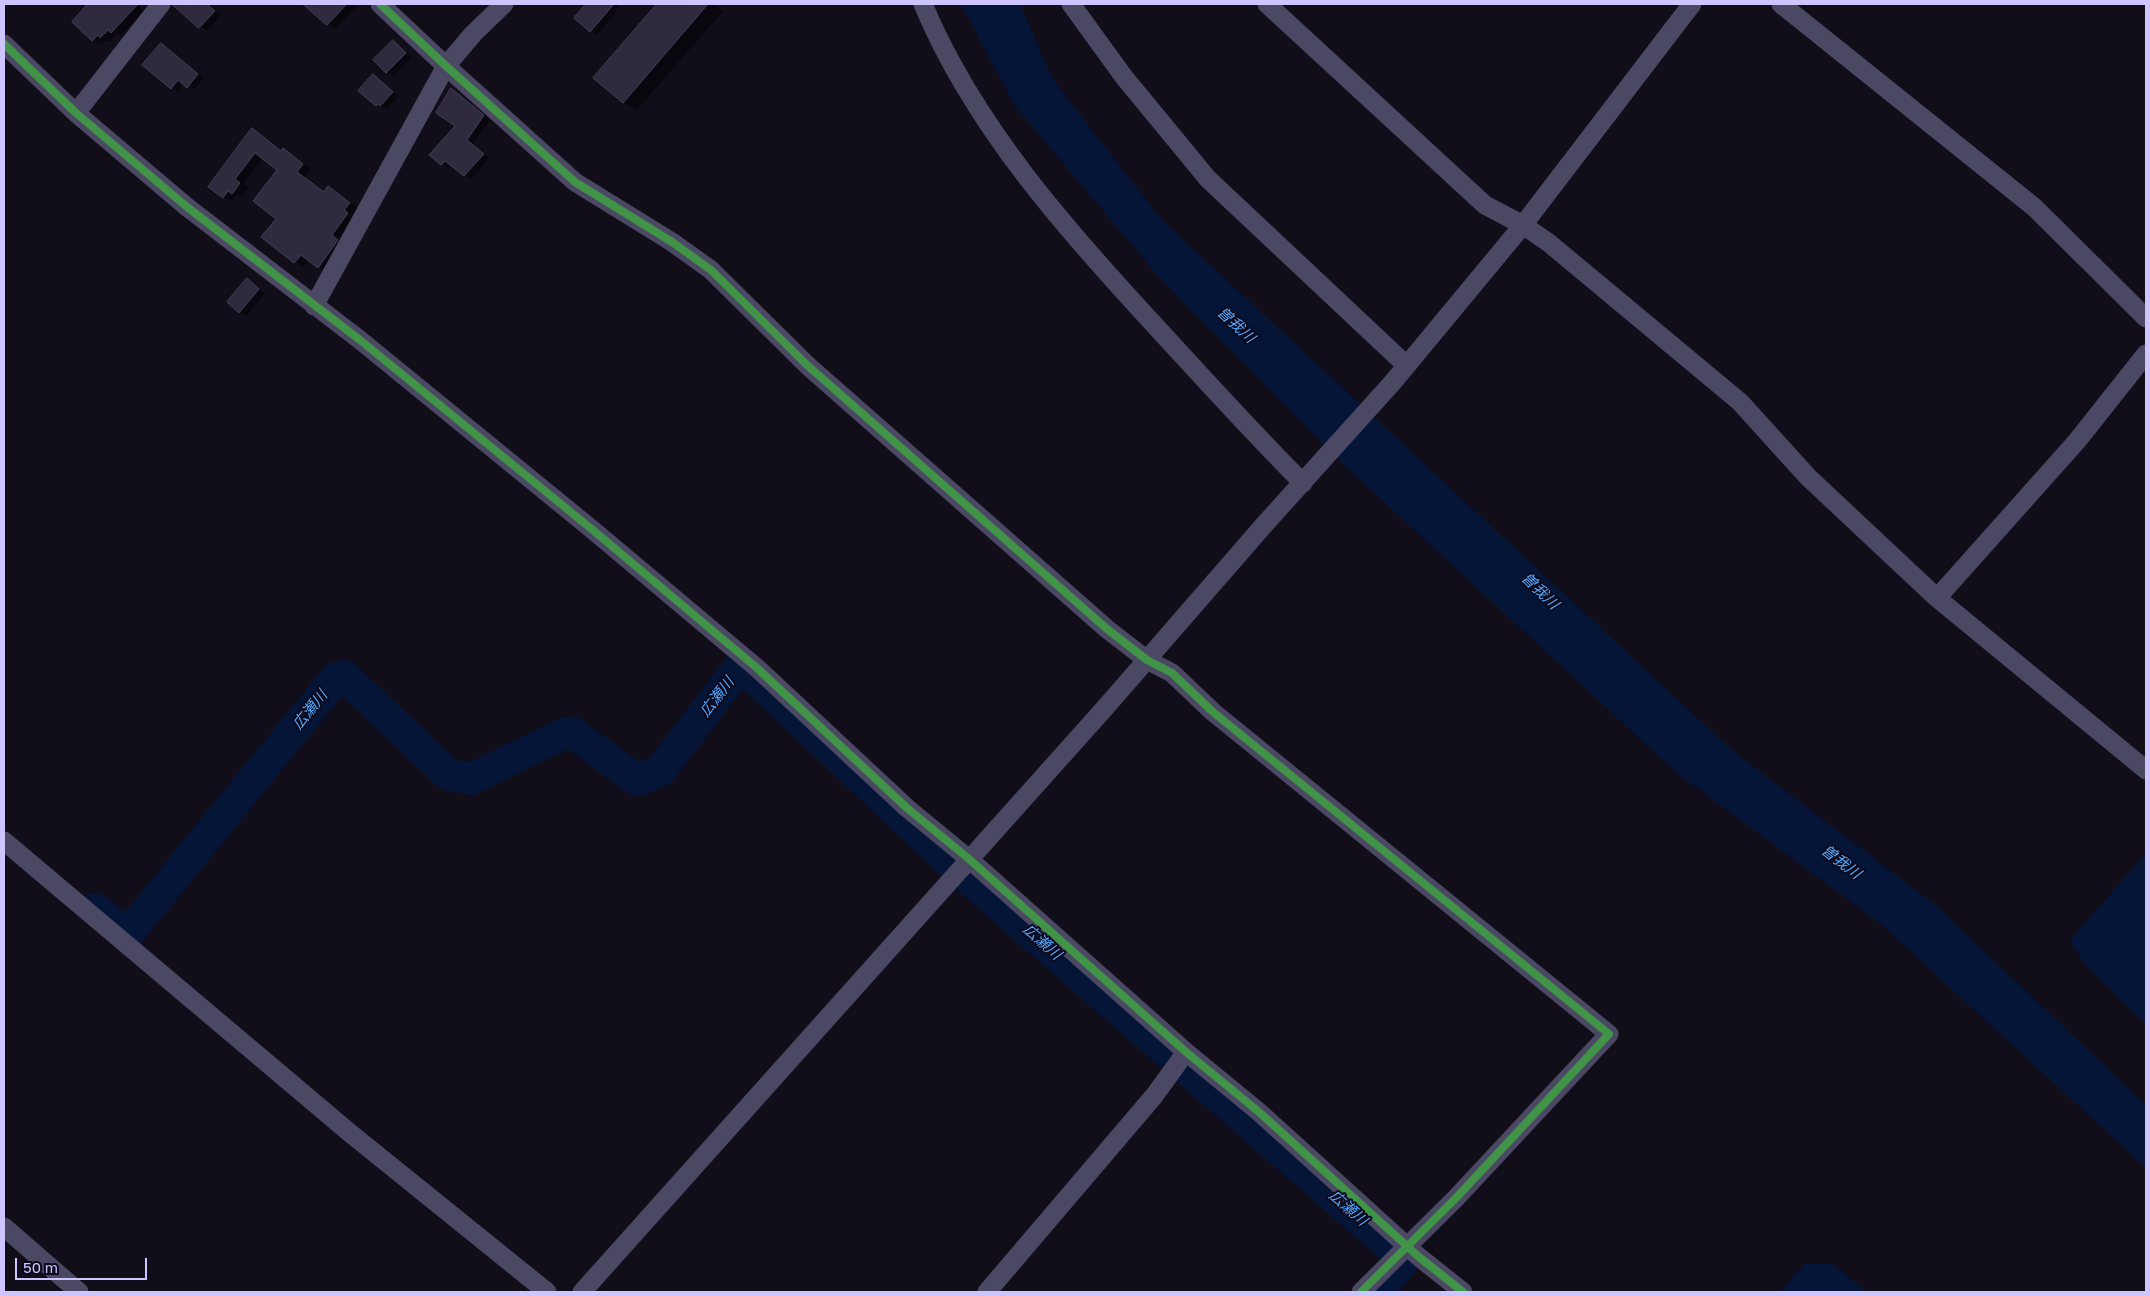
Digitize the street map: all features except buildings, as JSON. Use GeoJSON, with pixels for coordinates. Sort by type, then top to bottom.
{"type":"FeatureCollection","features":[{"type":"Feature","properties":{"kind":"street"},"geometry":{"type":"LineString","coordinates":[[76,113],[161,4]]}},
{"type":"Feature","properties":{"kind":"street"},"geometry":{"type":"LineString","coordinates":[[380,4],[574,182],[672,242],[711,270],[806,365],[1107,629],[1147,660],[1172,673],[1213,712],[1609,1034],[1456,1198],[1407,1245],[1388,1267],[1375,1276],[1361,1292]]}},
{"type":"Feature","properties":{"kind":"street"},"geometry":{"type":"LineString","coordinates":[[314,306],[446,66],[473,34],[504,4]]}},
{"type":"Feature","properties":{"kind":"street"},"geometry":{"type":"LineString","coordinates":[[923,4],[968,93],[1018,165],[1110,278],[1303,484]]}},
{"type":"Feature","properties":{"kind":"street"},"geometry":{"type":"LineString","coordinates":[[1071,4],[1124,77],[1208,179],[1406,365]]}},
{"type":"Feature","properties":{"kind":"street"},"geometry":{"type":"LineString","coordinates":[[1267,4],[1485,205],[1523,225],[1549,243],[1740,402],[1808,477],[1937,598],[2146,770]]}},
{"type":"Feature","properties":{"kind":"street"},"geometry":{"type":"LineString","coordinates":[[582,1292],[1393,382],[1523,225],[1692,4]]}},
{"type":"Feature","properties":{"kind":"street"},"geometry":{"type":"LineString","coordinates":[[1781,4],[2034,207],[2146,318]]}},
{"type":"Feature","properties":{"kind":"street"},"geometry":{"type":"LineString","coordinates":[[4,44],[76,113],[187,207],[360,340],[579,519],[756,668],[908,808],[969,859],[1186,1052],[1259,1112],[1419,1257],[1463,1292]]}},
{"type":"Feature","properties":{"kind":"street"},"geometry":{"type":"LineString","coordinates":[[1937,598],[2077,440],[2146,354]]}},
{"type":"Feature","properties":{"kind":"street"},"geometry":{"type":"LineString","coordinates":[[4,840],[350,1133],[546,1292]]}},
{"type":"Feature","properties":{"kind":"street"},"geometry":{"type":"LineString","coordinates":[[987,1292],[1154,1096],[1186,1052]]}},
{"type":"Feature","properties":{"kind":"street"},"geometry":{"type":"LineString","coordinates":[[4,1227],[79,1292]]}},
{"type":"Feature","properties":{"kind":"water","name":"曽我川"},"geometry":{"type":"Polygon","coordinates":[[[961,4],[1020,4],[1052,78],[1160,218],[1734,752],[1933,903],[2146,1105],[2146,1168],[1882,925],[1677,773],[1342,463],[1159,277],[1015,106],[961,4]]]}},
{"type":"Feature","properties":{"kind":"water"},"geometry":{"type":"Polygon","coordinates":[[[2146,853],[2146,1024],[2086,966],[2070,940],[2146,853]]]}},
{"type":"Feature","properties":{"kind":"water"},"geometry":{"type":"Polygon","coordinates":[[[1832,1263],[1866,1292],[1781,1292],[1804,1264],[1832,1263]]]}},
{"type":"Feature","properties":{"kind":"waterway","name":"広瀬川"},"geometry":{"type":"LineString","coordinates":[[95,909],[127,935],[336,678],[344,676],[449,775],[471,779],[565,733],[573,733],[637,780],[660,771],[741,665],[955,867],[1405,1259],[1376,1292]]}},
{"type":"Feature","properties":{"kind":"cycle path"},"geometry":{"type":"LineString","coordinates":[[380,4],[575,182],[672,242],[711,270],[807,365],[1107,629],[1147,660],[1172,673],[1213,712],[1609,1034],[1456,1198],[1361,1292]]}},
{"type":"Feature","properties":{"kind":"cycle path"},"geometry":{"type":"LineString","coordinates":[[4,44],[76,113],[187,207],[360,340],[594,531],[757,668],[907,808],[969,859],[1186,1052],[1259,1112],[1419,1257],[1463,1292]]}}]}
